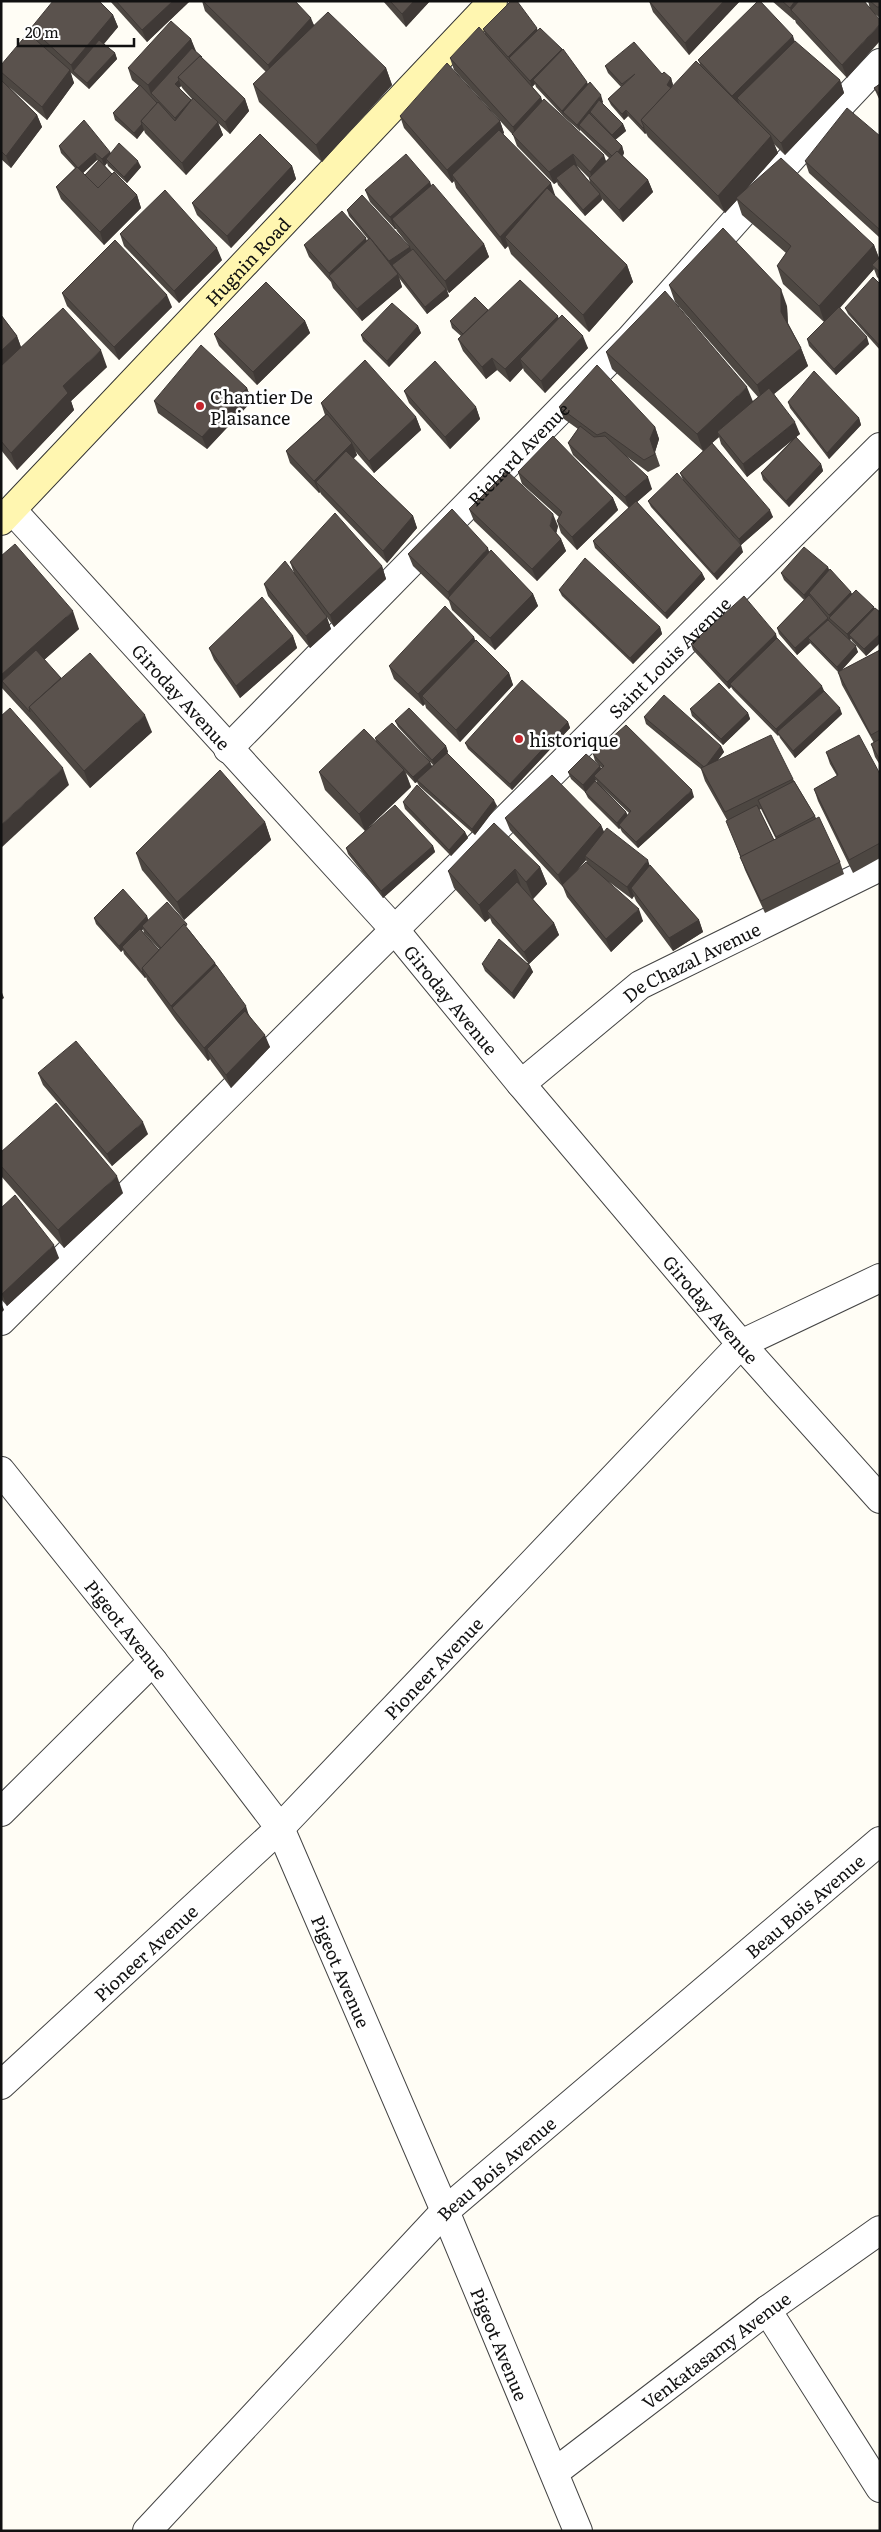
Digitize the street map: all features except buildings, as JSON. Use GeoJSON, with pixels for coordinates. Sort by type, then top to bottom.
{"type":"FeatureCollection","features":[{"type":"Feature","properties":{"kind":"main road","name":"Hugnin Road"},"geometry":{"type":"LineString","coordinates":[[5,509],[493,1]]}},
{"type":"Feature","properties":{"kind":"street","name":"Richard Avenue"},"geometry":{"type":"LineString","coordinates":[[228,749],[630,339],[815,132],[880,63]]}},
{"type":"Feature","properties":{"kind":"street","name":"Saint Louis Avenue"},"geometry":{"type":"LineString","coordinates":[[1,1321],[880,447]]}},
{"type":"Feature","properties":{"kind":"street","name":"Giroday Avenue"},"geometry":{"type":"LineString","coordinates":[[5,509],[394,929],[521,1084],[741,1344],[880,1499]]}},
{"type":"Feature","properties":{"kind":"street","name":"De Chazal Avenue"},"geometry":{"type":"LineString","coordinates":[[521,1084],[640,985],[880,867]]}},
{"type":"Feature","properties":{"kind":"street","name":"Pioneer Avenue"},"geometry":{"type":"LineString","coordinates":[[1,2084],[280,1828],[741,1344],[880,1278]]}},
{"type":"Feature","properties":{"kind":"street","name":"Pigeot Avenue"},"geometry":{"type":"LineString","coordinates":[[1,1471],[153,1662],[280,1828],[445,2210],[578,2531]]}},
{"type":"Feature","properties":{"kind":"street"},"geometry":{"type":"LineString","coordinates":[[1,1812],[153,1662]]}},
{"type":"Feature","properties":{"kind":"street","name":"Beau Bois Avenue"},"geometry":{"type":"LineString","coordinates":[[147,2531],[445,2210],[880,1841]]}},
{"type":"Feature","properties":{"kind":"street","name":"Venkatasamy Avenue"},"geometry":{"type":"LineString","coordinates":[[555,2472],[767,2310],[880,2230]]}},
{"type":"Feature","properties":{"kind":"street"},"geometry":{"type":"LineString","coordinates":[[767,2310],[880,2488]]}},
{"type":"Feature","properties":{"kind":"place","name":"Chantier De Plaisance"},"geometry":{"type":"Point","coordinates":[200,406]}},
{"type":"Feature","properties":{"kind":"place","name":"historique"},"geometry":{"type":"Point","coordinates":[519,739]}}]}
